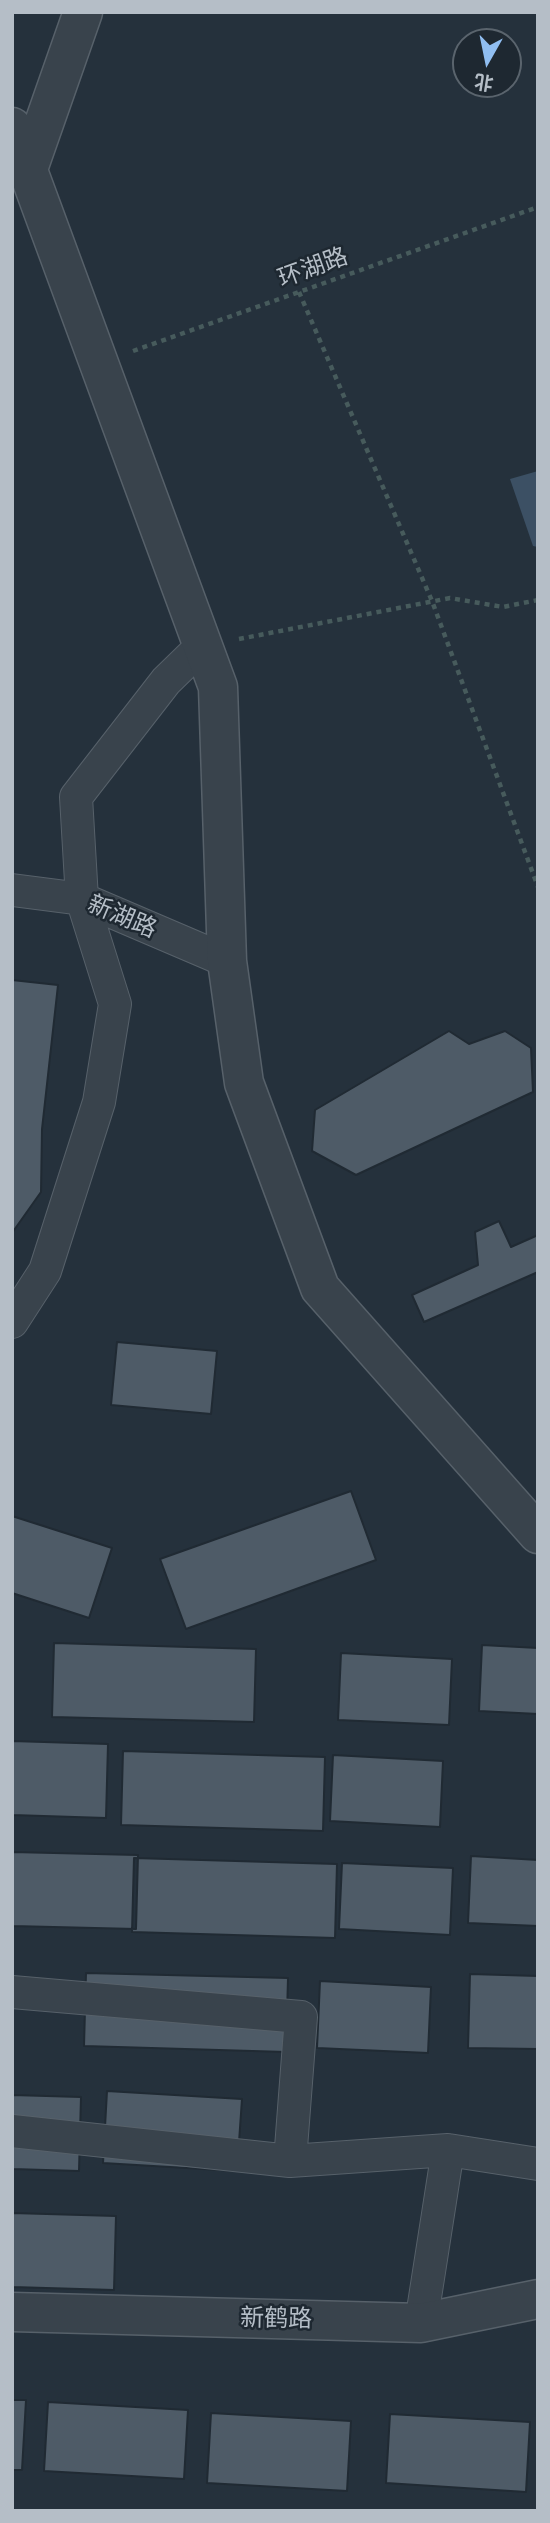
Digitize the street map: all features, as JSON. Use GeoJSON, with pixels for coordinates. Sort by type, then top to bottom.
{"type":"FeatureCollection","features":[{"type":"Feature","properties":{"kind":"street"},"geometry":{"type":"LineString","coordinates":[[28,169],[83,12]]}},
{"type":"Feature","properties":{"kind":"street"},"geometry":{"type":"LineString","coordinates":[[12,127],[218,687],[227,961],[244,1083],[320,1288],[538,1534]]}},
{"type":"Feature","properties":{"kind":"street"},"geometry":{"type":"LineString","coordinates":[[12,1322],[45,1271],[99,1102],[115,1004],[82,899],[76,797],[166,681],[203,645]]}},
{"type":"Feature","properties":{"kind":"street","name":"新湖路"},"geometry":{"type":"LineString","coordinates":[[12,890],[82,899],[227,961]]}},
{"type":"Feature","properties":{"kind":"street"},"geometry":{"type":"LineString","coordinates":[[12,1992],[301,2017],[290,2161]]}},
{"type":"Feature","properties":{"kind":"street"},"geometry":{"type":"LineString","coordinates":[[12,2131],[290,2161],[448,2150],[538,2164]]}},
{"type":"Feature","properties":{"kind":"street"},"geometry":{"type":"LineString","coordinates":[[421,2323],[448,2150]]}},
{"type":"Feature","properties":{"kind":"street","name":"新鹤路"},"geometry":{"type":"LineString","coordinates":[[12,2312],[421,2323],[538,2299]]}},
{"type":"Feature","properties":{"kind":"path","name":"环湖路"},"geometry":{"type":"LineString","coordinates":[[99,363],[538,207]]}},
{"type":"Feature","properties":{"kind":"path"},"geometry":{"type":"LineString","coordinates":[[299,292],[432,601],[538,887]]}},
{"type":"Feature","properties":{"kind":"path"},"geometry":{"type":"LineString","coordinates":[[203,645],[450,598],[503,607],[538,600]]}},
{"type":"Feature","properties":{"kind":"water"},"geometry":{"type":"Polygon","coordinates":[[[538,471],[538,547],[533,546],[510,479],[538,471]]]}},
{"type":"Feature","properties":{"kind":"building"},"geometry":{"type":"Polygon","coordinates":[[[12,980],[58,985],[42,1129],[41,1192],[12,1233],[12,980]]]}},
{"type":"Feature","properties":{"kind":"building"},"geometry":{"type":"Polygon","coordinates":[[[449,1031],[469,1044],[505,1031],[531,1048],[533,1092],[356,1175],[312,1151],[315,1110],[449,1031]]]}},
{"type":"Feature","properties":{"kind":"building"},"geometry":{"type":"Polygon","coordinates":[[[499,1221],[511,1247],[538,1235],[538,1272],[424,1322],[412,1295],[478,1265],[475,1232],[499,1221]]]}},
{"type":"Feature","properties":{"kind":"building"},"geometry":{"type":"Polygon","coordinates":[[[117,1342],[217,1351],[211,1414],[111,1405],[117,1342]]]}},
{"type":"Feature","properties":{"kind":"building"},"geometry":{"type":"Polygon","coordinates":[[[351,1491],[376,1560],[186,1629],[160,1559],[351,1491]]]}},
{"type":"Feature","properties":{"kind":"building"},"geometry":{"type":"Polygon","coordinates":[[[12,1516],[112,1548],[89,1618],[12,1593],[12,1516]]]}},
{"type":"Feature","properties":{"kind":"building"},"geometry":{"type":"Polygon","coordinates":[[[54,1643],[256,1649],[254,1722],[52,1717],[54,1643]]]}},
{"type":"Feature","properties":{"kind":"building"},"geometry":{"type":"Polygon","coordinates":[[[482,1645],[538,1648],[538,1714],[479,1711],[482,1645]]]}},
{"type":"Feature","properties":{"kind":"building"},"geometry":{"type":"Polygon","coordinates":[[[341,1653],[452,1659],[449,1725],[338,1720],[341,1653]]]}},
{"type":"Feature","properties":{"kind":"building"},"geometry":{"type":"Polygon","coordinates":[[[12,1741],[108,1744],[106,1818],[12,1815],[12,1741]]]}},
{"type":"Feature","properties":{"kind":"building"},"geometry":{"type":"Polygon","coordinates":[[[123,1751],[325,1757],[323,1831],[121,1825],[123,1751]]]}},
{"type":"Feature","properties":{"kind":"building"},"geometry":{"type":"Polygon","coordinates":[[[333,1755],[443,1761],[440,1827],[330,1821],[333,1755]]]}},
{"type":"Feature","properties":{"kind":"building"},"geometry":{"type":"Polygon","coordinates":[[[12,1852],[138,1855],[136,1929],[12,1926],[12,1852]]]}},
{"type":"Feature","properties":{"kind":"building"},"geometry":{"type":"Polygon","coordinates":[[[471,1856],[538,1860],[538,1926],[468,1923],[471,1856]]]}},
{"type":"Feature","properties":{"kind":"building"},"geometry":{"type":"Polygon","coordinates":[[[134,1858],[337,1864],[335,1938],[132,1932],[134,1858]]]}},
{"type":"Feature","properties":{"kind":"building"},"geometry":{"type":"Polygon","coordinates":[[[342,1863],[453,1868],[450,1935],[339,1929],[342,1863]]]}},
{"type":"Feature","properties":{"kind":"building"},"geometry":{"type":"Polygon","coordinates":[[[86,1973],[288,1978],[286,2052],[84,2046],[86,1973]]]}},
{"type":"Feature","properties":{"kind":"building"},"geometry":{"type":"Polygon","coordinates":[[[470,1974],[538,1976],[538,2049],[468,2048],[470,1974]]]}},
{"type":"Feature","properties":{"kind":"building"},"geometry":{"type":"Polygon","coordinates":[[[320,1981],[431,1987],[428,2053],[317,2048],[320,1981]]]}},
{"type":"Feature","properties":{"kind":"building"},"geometry":{"type":"Polygon","coordinates":[[[107,2091],[242,2099],[237,2171],[103,2163],[107,2091]]]}},
{"type":"Feature","properties":{"kind":"building"},"geometry":{"type":"Polygon","coordinates":[[[12,2095],[81,2097],[79,2171],[12,2169],[12,2095]]]}},
{"type":"Feature","properties":{"kind":"building"},"geometry":{"type":"Polygon","coordinates":[[[12,2213],[116,2216],[114,2290],[12,2287],[12,2213]]]}},
{"type":"Feature","properties":{"kind":"building"},"geometry":{"type":"Polygon","coordinates":[[[12,2400],[26,2400],[22,2470],[12,2470],[12,2400]]]}},
{"type":"Feature","properties":{"kind":"building"},"geometry":{"type":"Polygon","coordinates":[[[48,2402],[188,2410],[184,2479],[44,2471],[48,2402]]]}},
{"type":"Feature","properties":{"kind":"building"},"geometry":{"type":"Polygon","coordinates":[[[211,2413],[351,2421],[347,2491],[207,2483],[211,2413]]]}},
{"type":"Feature","properties":{"kind":"building"},"geometry":{"type":"Polygon","coordinates":[[[390,2414],[530,2422],[526,2492],[386,2483],[390,2414]]]}}]}
